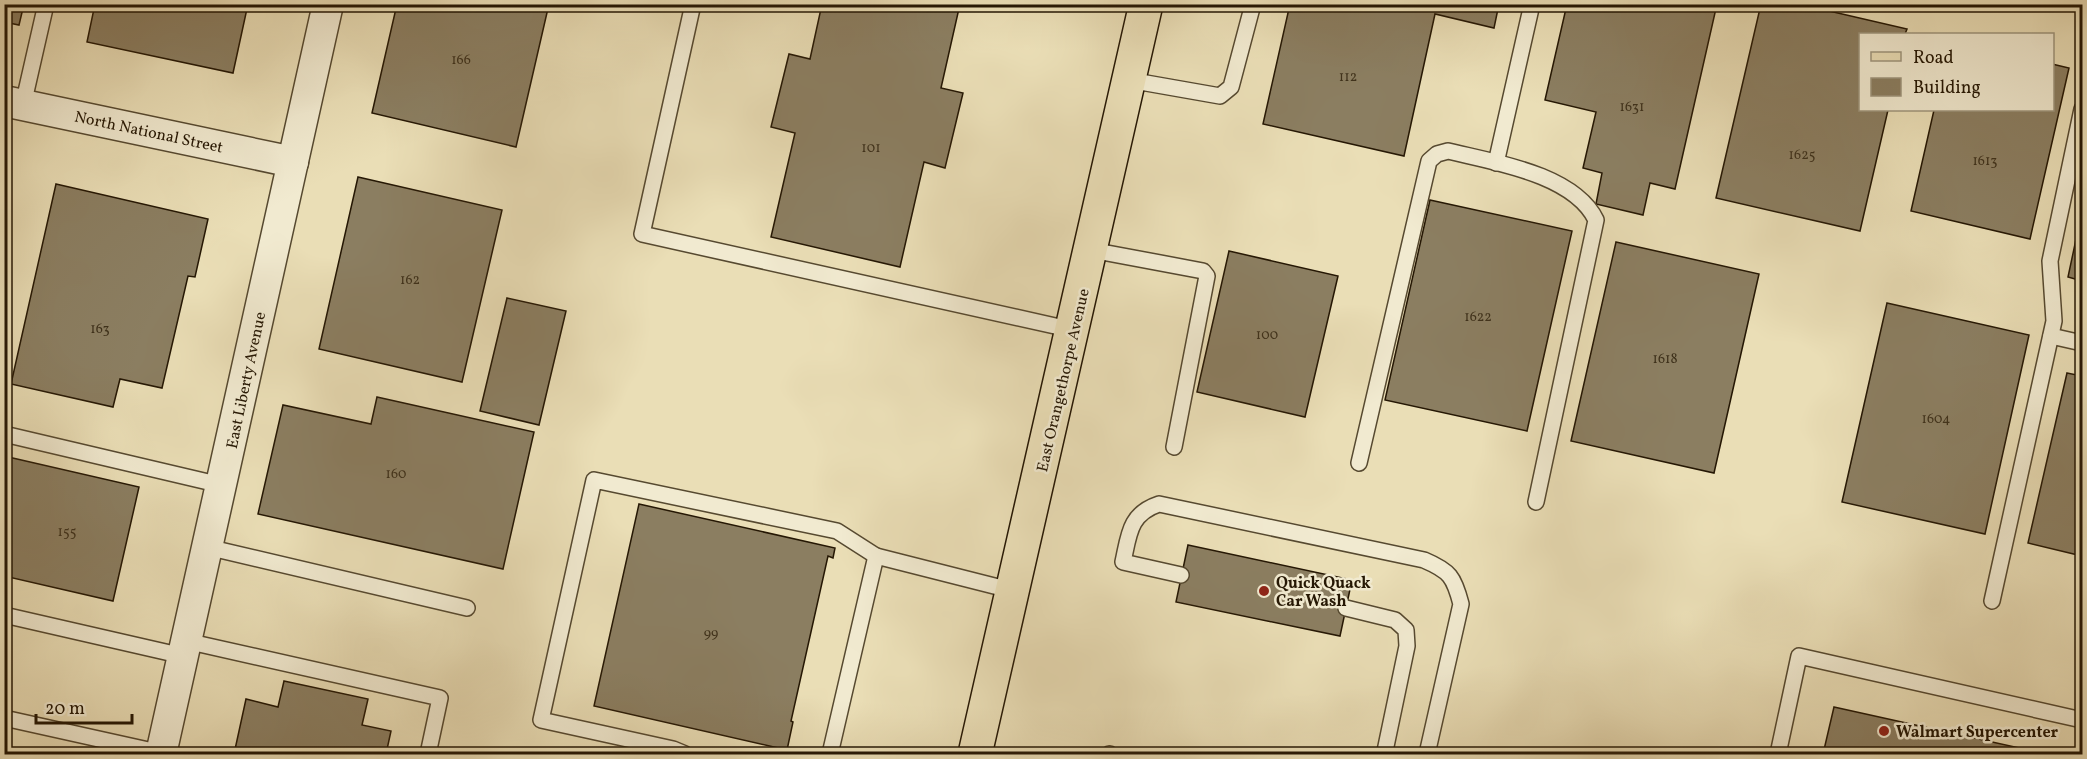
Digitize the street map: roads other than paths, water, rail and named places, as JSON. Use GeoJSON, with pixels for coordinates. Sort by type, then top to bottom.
{"type":"FeatureCollection","features":[{"type":"Feature","properties":{"kind":"main road","name":"East Orangethorpe Avenue"},"geometry":{"type":"LineString","coordinates":[[975,754],[1146,4]]}},
{"type":"Feature","properties":{"kind":"street","name":"East Liberty Avenue"},"geometry":{"type":"LineString","coordinates":[[161,754],[328,4]]}},
{"type":"Feature","properties":{"kind":"street","name":"North National Street"},"geometry":{"type":"LineString","coordinates":[[14,103],[293,162]]}},
{"type":"Feature","properties":{"kind":"lane"},"geometry":{"type":"LineString","coordinates":[[14,103],[46,4]]}},
{"type":"Feature","properties":{"kind":"lane"},"geometry":{"type":"LineString","coordinates":[[693,4],[642,234],[1073,330]]}},
{"type":"Feature","properties":{"kind":"lane"},"geometry":{"type":"LineString","coordinates":[[1129,80],[1220,96],[1231,87],[1253,4]]}},
{"type":"Feature","properties":{"kind":"lane"},"geometry":{"type":"LineString","coordinates":[[1496,163],[1532,4]]}},
{"type":"Feature","properties":{"kind":"lane"},"geometry":{"type":"LineString","coordinates":[[1992,601],[2055,321],[2050,261],[2082,109]]}},
{"type":"Feature","properties":{"kind":"lane"},"geometry":{"type":"LineString","coordinates":[[1359,463],[1429,161],[1437,154],[1448,151],[1539,174],[1554,182],[1592,210],[1596,220],[1536,502]]}},
{"type":"Feature","properties":{"kind":"lane"},"geometry":{"type":"LineString","coordinates":[[1091,250],[1203,271],[1207,276],[1174,447]]}},
{"type":"Feature","properties":{"kind":"lane"},"geometry":{"type":"LineString","coordinates":[[2051,336],[2082,343]]}},
{"type":"Feature","properties":{"kind":"lane"},"geometry":{"type":"LineString","coordinates":[[4,434],[221,485]]}},
{"type":"Feature","properties":{"kind":"lane"},"geometry":{"type":"LineString","coordinates":[[685,754],[673,749],[541,720],[594,480],[837,531],[876,556],[1014,591]]}},
{"type":"Feature","properties":{"kind":"lane"},"geometry":{"type":"LineString","coordinates":[[1181,575],[1123,562],[1130,528],[1143,509],[1159,504],[1424,560],[1446,569],[1456,585],[1461,604],[1427,754]]}},
{"type":"Feature","properties":{"kind":"lane"},"geometry":{"type":"LineString","coordinates":[[207,547],[467,608]]}},
{"type":"Feature","properties":{"kind":"lane"},"geometry":{"type":"LineString","coordinates":[[830,754],[876,556]]}},
{"type":"Feature","properties":{"kind":"lane"},"geometry":{"type":"LineString","coordinates":[[1346,608],[1395,620],[1406,630],[1407,646],[1384,751]]}},
{"type":"Feature","properties":{"kind":"lane"},"geometry":{"type":"LineString","coordinates":[[4,615],[440,698],[428,754]]}},
{"type":"Feature","properties":{"kind":"lane"},"geometry":{"type":"LineString","coordinates":[[1778,754],[1799,656],[2082,720]]}},
{"type":"Feature","properties":{"kind":"lane"},"geometry":{"type":"LineString","coordinates":[[4,718],[161,754]]}},
{"type":"Feature","properties":{"kind":"place","name":"Quick Quack Car Wash"},"geometry":{"type":"Point","coordinates":[1264,591]}},
{"type":"Feature","properties":{"kind":"place","name":"Walmart Supercenter"},"geometry":{"type":"Point","coordinates":[1884,731]}}]}
